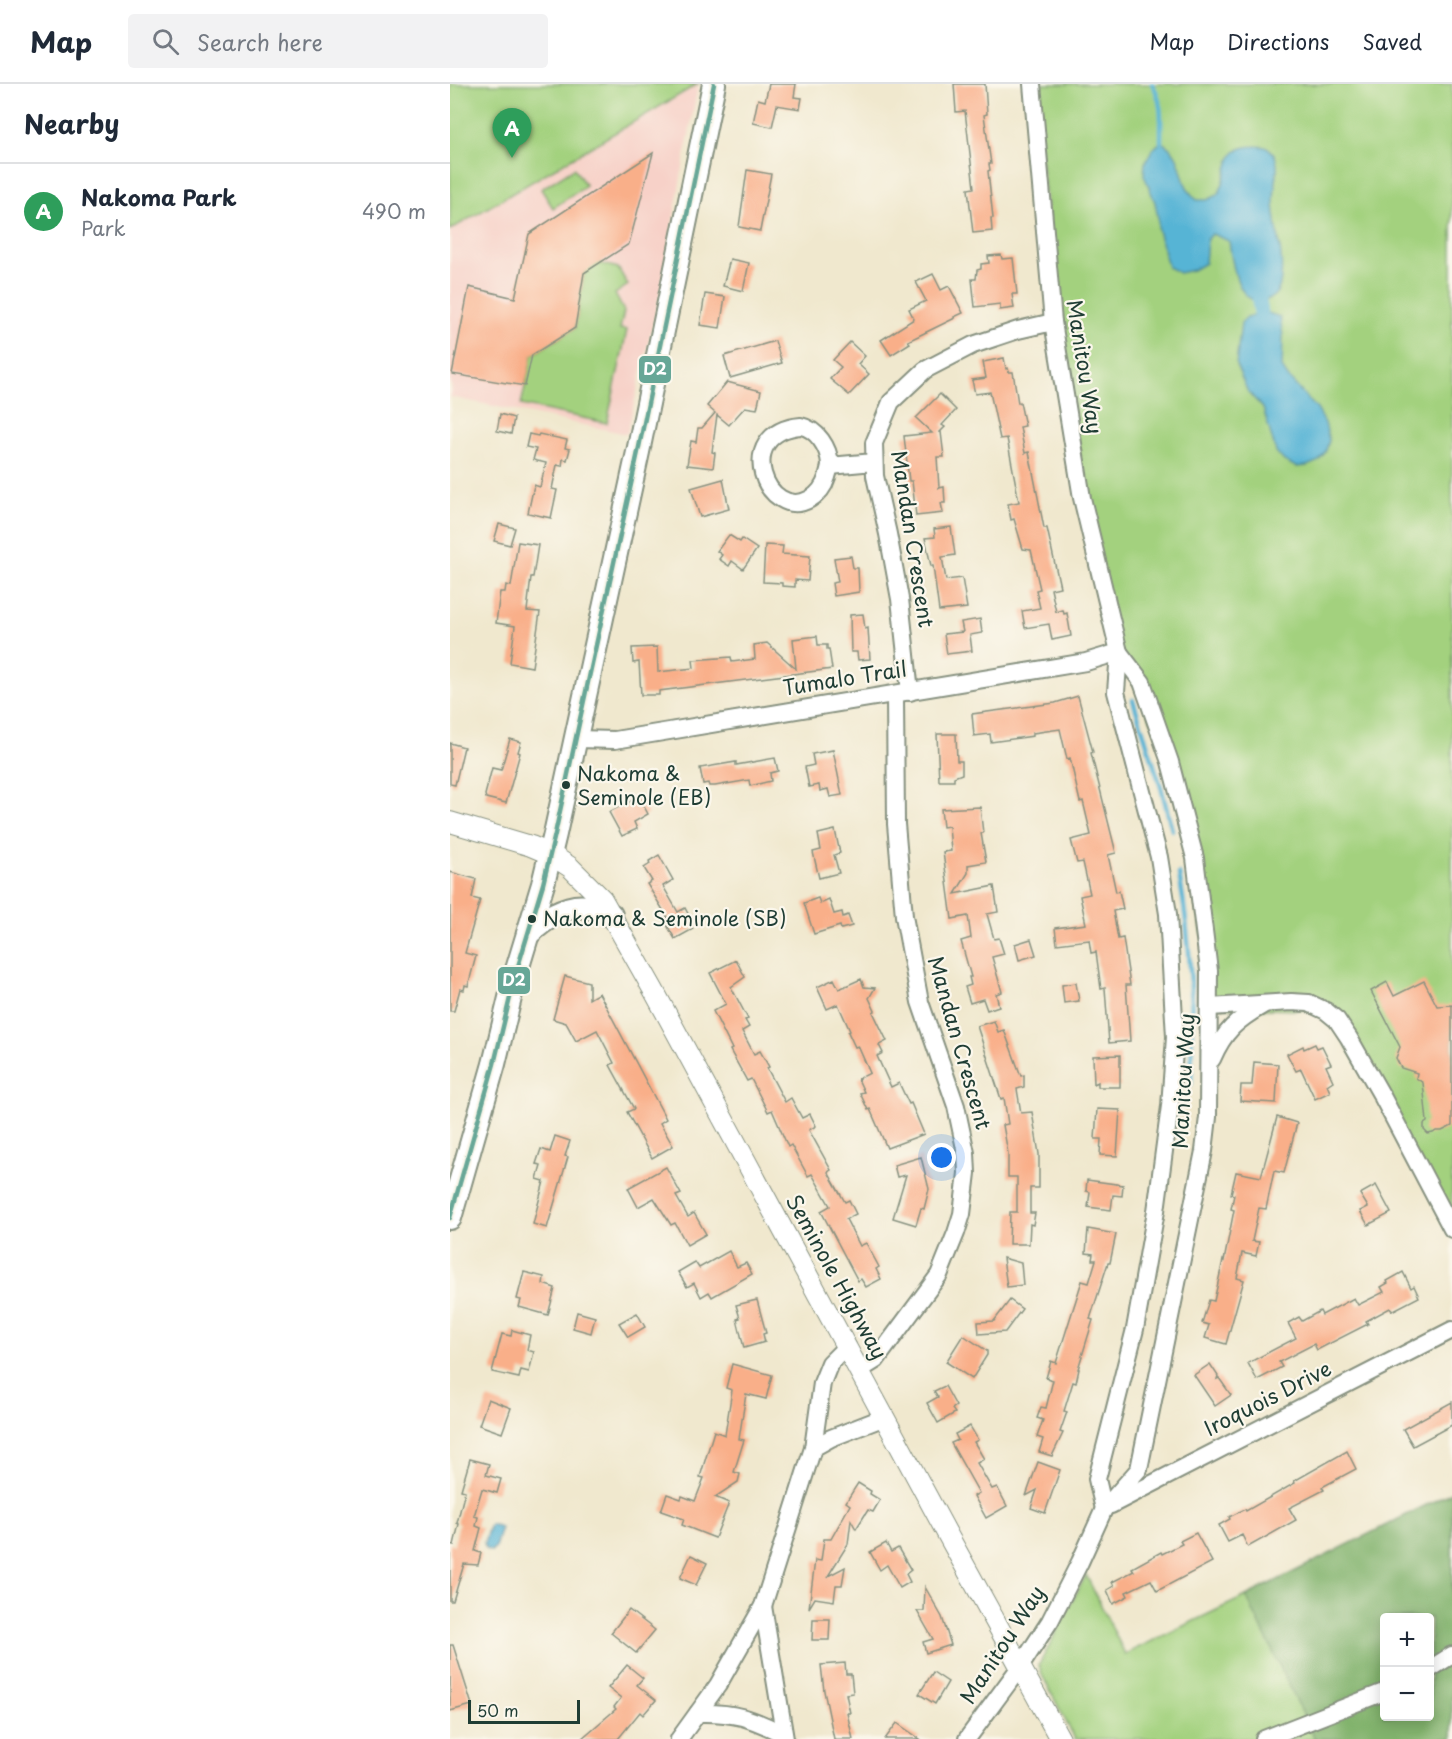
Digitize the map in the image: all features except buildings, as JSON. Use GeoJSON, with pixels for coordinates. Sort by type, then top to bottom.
{"type":"FeatureCollection","features":[{"type":"Feature","properties":{"kind":"main road"},"geometry":{"type":"LineString","coordinates":[[450,1218],[550,854],[577,739],[714,84]]}},
{"type":"Feature","properties":{"kind":"main road"},"geometry":{"type":"LineString","coordinates":[[528,934],[544,920],[573,907],[588,907],[611,915]]}},
{"type":"Feature","properties":{"kind":"street","name":"Manitou Way"},"geometry":{"type":"LineString","coordinates":[[1032,84],[1053,322],[1082,498],[1119,652],[1116,692],[1159,857],[1168,914],[1175,1036],[1170,1106],[1135,1329],[1097,1479],[1104,1509]]}},
{"type":"Feature","properties":{"kind":"street","name":"Mandan Crescent"},"geometry":{"type":"LineString","coordinates":[[860,1370],[876,1360],[939,1275],[962,1214],[967,1173],[966,1153],[956,1106],[920,1002],[904,916],[896,824],[902,693],[900,599],[875,476],[874,443],[891,402],[925,370],[974,345],[1018,330],[1053,322]]}},
{"type":"Feature","properties":{"kind":"street"},"geometry":{"type":"LineString","coordinates":[[793,427],[809,428],[819,438],[830,466],[826,482],[816,495],[806,501],[790,502],[781,499],[768,486],[761,460],[767,441],[778,432],[793,427]]}},
{"type":"Feature","properties":{"kind":"street"},"geometry":{"type":"LineString","coordinates":[[830,466],[874,462]]}},
{"type":"Feature","properties":{"kind":"street","name":"Tumalo Trail"},"geometry":{"type":"LineString","coordinates":[[577,739],[615,740],[1086,662],[1119,652]]}},
{"type":"Feature","properties":{"kind":"street","name":"Manitou Way"},"geometry":{"type":"LineString","coordinates":[[967,1739],[1020,1667],[1050,1621],[1104,1509],[1139,1469],[1204,1151],[1208,1117],[1209,971],[1195,858],[1170,762],[1142,682],[1119,652]]}},
{"type":"Feature","properties":{"kind":"street","name":"Seminole Highway"},"geometry":{"type":"LineString","coordinates":[[450,822],[531,846],[550,854],[570,867],[602,899],[1060,1739]]}},
{"type":"Feature","properties":{"kind":"street"},"geometry":{"type":"LineString","coordinates":[[1210,1007],[1309,1003],[1326,1011],[1337,1020],[1382,1096],[1452,1228]]}},
{"type":"Feature","properties":{"kind":"street"},"geometry":{"type":"LineString","coordinates":[[1209,1065],[1219,1042],[1232,1026],[1266,1004]]}},
{"type":"Feature","properties":{"kind":"street","name":"Iroquois Drive"},"geometry":{"type":"LineString","coordinates":[[1104,1509],[1452,1330]]}},
{"type":"Feature","properties":{"kind":"street"},"geometry":{"type":"LineString","coordinates":[[680,1739],[718,1685],[762,1606],[813,1448],[822,1383],[830,1363],[847,1346]]}},
{"type":"Feature","properties":{"kind":"street"},"geometry":{"type":"LineString","coordinates":[[813,1448],[831,1438],[885,1417]]}},
{"type":"Feature","properties":{"kind":"street"},"geometry":{"type":"LineString","coordinates":[[762,1606],[784,1737]]}},
{"type":"Feature","properties":{"kind":"street"},"geometry":{"type":"LineString","coordinates":[[1433,1667],[1452,1655]]}},
{"type":"Feature","properties":{"kind":"street"},"geometry":{"type":"LineString","coordinates":[[1264,1739],[1380,1694]]}},
{"type":"Feature","properties":{"kind":"street"},"geometry":{"type":"LineString","coordinates":[[698,1713],[725,1712],[756,1720],[784,1737]]}},
{"type":"Feature","properties":{"kind":"shaded area"},"geometry":{"type":"Polygon","coordinates":[[[698,85],[659,297],[627,434],[450,397],[452,386],[450,385],[450,230],[698,85]]]}},
{"type":"Feature","properties":{"kind":"green space"},"geometry":{"type":"Polygon","coordinates":[[[450,84],[698,84],[450,230],[450,84]]]}},
{"type":"Feature","properties":{"kind":"green space"},"geometry":{"type":"Polygon","coordinates":[[[1032,84],[1452,84],[1452,1211],[1436,1198],[1326,1011],[1210,1007],[1209,971],[1170,762],[1119,652],[1082,498],[1032,84]]]}},
{"type":"Feature","properties":{"kind":"green space"},"geometry":{"type":"Polygon","coordinates":[[[574,168],[586,186],[553,208],[541,189],[574,168]]]}},
{"type":"Feature","properties":{"kind":"green space"},"geometry":{"type":"Polygon","coordinates":[[[599,263],[618,268],[628,285],[615,294],[624,311],[620,329],[627,330],[607,423],[521,405],[532,355],[575,328],[584,273],[599,263]]]}},
{"type":"Feature","properties":{"kind":"green space"},"geometry":{"type":"Polygon","coordinates":[[[1452,1492],[1452,1739],[1075,1739],[1039,1665],[1086,1575],[1125,1654],[1452,1492]]]}},
{"type":"Feature","properties":{"kind":"green space"},"geometry":{"type":"Polygon","coordinates":[[[1452,1492],[1452,1739],[1315,1739],[1246,1596],[1452,1492]]]}},
{"type":"Feature","properties":{"kind":"water"},"geometry":{"type":"Polygon","coordinates":[[[1161,142],[1175,154],[1186,185],[1197,200],[1207,200],[1218,195],[1235,152],[1252,146],[1267,147],[1274,154],[1277,170],[1275,210],[1282,267],[1279,288],[1272,297],[1256,301],[1248,297],[1237,281],[1229,241],[1212,234],[1207,240],[1205,263],[1193,270],[1179,273],[1168,267],[1158,230],[1155,202],[1144,175],[1145,163],[1152,150],[1161,142]]]}},
{"type":"Feature","properties":{"kind":"water"},"geometry":{"type":"Polygon","coordinates":[[[1265,312],[1280,317],[1283,336],[1282,368],[1317,409],[1325,423],[1329,440],[1326,451],[1319,461],[1307,466],[1296,467],[1284,461],[1276,452],[1263,408],[1248,392],[1236,365],[1241,323],[1247,317],[1265,312]]]}},
{"type":"Feature","properties":{"kind":"water"},"geometry":{"type":"Polygon","coordinates":[[[490,1524],[501,1527],[495,1547],[491,1551],[486,1549],[484,1543],[490,1524]]]}},
{"type":"Feature","properties":{"kind":"waterway"},"geometry":{"type":"LineString","coordinates":[[1152,84],[1160,104],[1161,142]]}},
{"type":"Feature","properties":{"kind":"waterway"},"geometry":{"type":"LineString","coordinates":[[1259,301],[1261,313]]}},
{"type":"Feature","properties":{"kind":"waterway"},"geometry":{"type":"LineString","coordinates":[[1133,700],[1161,787],[1172,830]]}},
{"type":"Feature","properties":{"kind":"waterway"},"geometry":{"type":"LineString","coordinates":[[1179,874],[1187,926],[1191,979],[1191,1084]]}},
{"type":"Feature","properties":{"kind":"transit line","name":"D2"},"geometry":{"type":"LineString","coordinates":[[450,1218],[494,1064],[516,973],[543,884],[555,834],[638,452],[714,84]]}},
{"type":"Feature","properties":{"kind":"place","name":"Nakoma Park"},"geometry":{"type":"Point","coordinates":[512,158]}},
{"type":"Feature","properties":{"kind":"place","name":"Nakoma & Seminole (EB)"},"geometry":{"type":"Point","coordinates":[566,785]}},
{"type":"Feature","properties":{"kind":"place","name":"Nakoma & Seminole (SB)"},"geometry":{"type":"Point","coordinates":[532,919]}}]}
